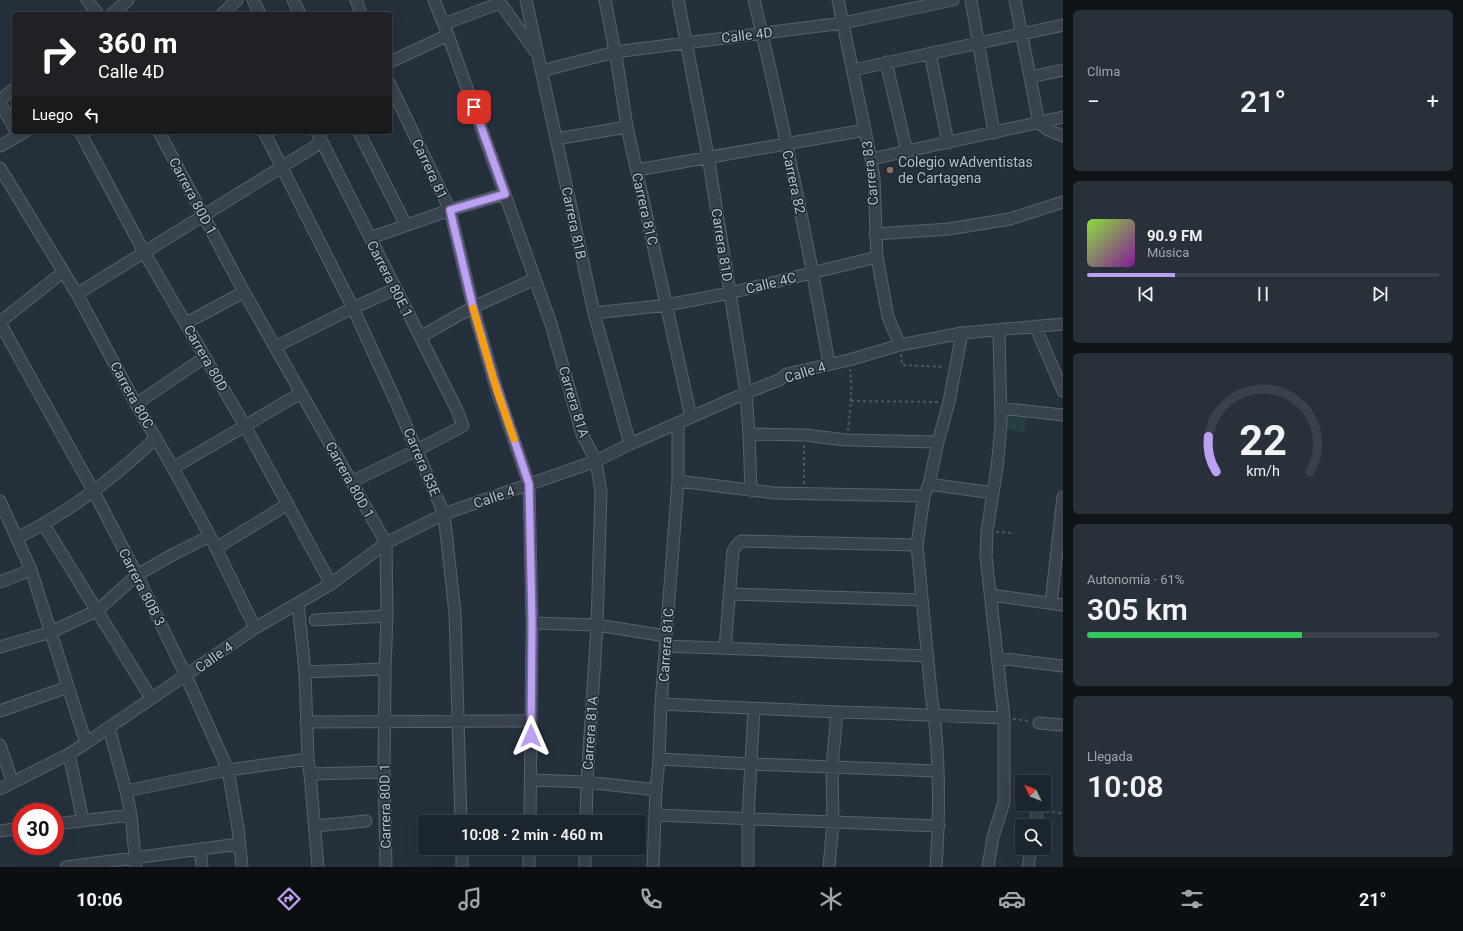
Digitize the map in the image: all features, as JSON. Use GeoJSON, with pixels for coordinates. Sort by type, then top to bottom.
{"type":"FeatureCollection","features":[{"type":"Feature","properties":{"kind":"street"},"geometry":{"type":"LineString","coordinates":[[88,0],[97,12]]}},
{"type":"Feature","properties":{"kind":"street"},"geometry":{"type":"LineString","coordinates":[[114,12],[128,0]]}},
{"type":"Feature","properties":{"kind":"street"},"geometry":{"type":"LineString","coordinates":[[224,12],[236,0]]}},
{"type":"Feature","properties":{"kind":"street"},"geometry":{"type":"LineString","coordinates":[[253,0],[259,12]]}},
{"type":"Feature","properties":{"kind":"street"},"geometry":{"type":"LineString","coordinates":[[293,0],[299,12]]}},
{"type":"Feature","properties":{"kind":"street"},"geometry":{"type":"LineString","coordinates":[[356,0],[360,12]]}},
{"type":"Feature","properties":{"kind":"street","name":"Carrera 81A"},"geometry":{"type":"LineString","coordinates":[[434,0],[551,324],[582,434],[596,461],[601,492],[597,624],[586,782],[586,815]]}},
{"type":"Feature","properties":{"kind":"street","name":"Carrera 81B"},"geometry":{"type":"LineString","coordinates":[[526,0],[594,313],[630,444]]}},
{"type":"Feature","properties":{"kind":"street","name":"Carrera 81C"},"geometry":{"type":"LineString","coordinates":[[605,0],[627,127],[691,417]]}},
{"type":"Feature","properties":{"kind":"street","name":"Carrera 81D"},"geometry":{"type":"LineString","coordinates":[[678,0],[708,156],[746,393],[751,491]]}},
{"type":"Feature","properties":{"kind":"street","name":"Carrera 82"},"geometry":{"type":"LineString","coordinates":[[754,0],[787,144],[813,273],[829,364]]}},
{"type":"Feature","properties":{"kind":"street","name":"Carrera 83"},"geometry":{"type":"LineString","coordinates":[[838,0],[871,159],[874,179],[877,257],[888,317],[900,345]]}},
{"type":"Feature","properties":{"kind":"street","name":"Calle 4D"},"geometry":{"type":"LineString","coordinates":[[541,71],[615,52],[843,23],[953,0]]}},
{"type":"Feature","properties":{"kind":"street"},"geometry":{"type":"LineString","coordinates":[[971,0],[994,133]]}},
{"type":"Feature","properties":{"kind":"street"},"geometry":{"type":"LineString","coordinates":[[1015,0],[1039,123],[1048,130],[1063,136]]}},
{"type":"Feature","properties":{"kind":"street"},"geometry":{"type":"LineString","coordinates":[[392,61],[499,2],[538,55]]}},
{"type":"Feature","properties":{"kind":"street"},"geometry":{"type":"LineString","coordinates":[[853,70],[1063,25]]}},
{"type":"Feature","properties":{"kind":"street"},"geometry":{"type":"LineString","coordinates":[[930,53],[948,143]]}},
{"type":"Feature","properties":{"kind":"street"},"geometry":{"type":"LineString","coordinates":[[886,62],[906,152]]}},
{"type":"Feature","properties":{"kind":"street"},"geometry":{"type":"LineString","coordinates":[[1030,77],[1063,70]]}},
{"type":"Feature","properties":{"kind":"street","name":"Carrera 81"},"geometry":{"type":"LineString","coordinates":[[392,88],[450,210],[473,307],[497,391],[529,484],[532,622],[530,815]]}},
{"type":"Feature","properties":{"kind":"street"},"geometry":{"type":"LineString","coordinates":[[12,91],[0,101],[12,122]]}},
{"type":"Feature","properties":{"kind":"street"},"geometry":{"type":"LineString","coordinates":[[871,159],[1063,117]]}},
{"type":"Feature","properties":{"kind":"street"},"geometry":{"type":"LineString","coordinates":[[556,139],[627,127]]}},
{"type":"Feature","properties":{"kind":"street"},"geometry":{"type":"LineString","coordinates":[[636,170],[708,156],[865,130]]}},
{"type":"Feature","properties":{"kind":"street"},"geometry":{"type":"LineString","coordinates":[[0,146],[15,134]]}},
{"type":"Feature","properties":{"kind":"street","name":"Carrera 80D"},"geometry":{"type":"LineString","coordinates":[[81,134],[144,252],[245,426],[331,584]]}},
{"type":"Feature","properties":{"kind":"street","name":"Carrera 80D 1"},"geometry":{"type":"LineString","coordinates":[[160,134],[244,292],[386,543],[387,616],[384,669],[386,867]]}},
{"type":"Feature","properties":{"kind":"street","name":"Carrera 83E"},"geometry":{"type":"LineString","coordinates":[[265,134],[353,308],[444,514],[455,612],[461,815]]}},
{"type":"Feature","properties":{"kind":"street"},"geometry":{"type":"LineString","coordinates":[[360,134],[406,225]]}},
{"type":"Feature","properties":{"kind":"street"},"geometry":{"type":"LineString","coordinates":[[76,294],[281,167],[320,137]]}},
{"type":"Feature","properties":{"kind":"street","name":"Carrera 80E 1"},"geometry":{"type":"LineString","coordinates":[[320,137],[457,410],[463,426],[417,450]]}},
{"type":"Feature","properties":{"kind":"street","name":"Carrera 80C"},"geometry":{"type":"LineString","coordinates":[[0,168],[76,294],[173,468],[210,536],[255,628]]}},
{"type":"Feature","properties":{"kind":"street"},"geometry":{"type":"LineString","coordinates":[[370,238],[450,210],[505,194]]}},
{"type":"Feature","properties":{"kind":"street"},"geometry":{"type":"LineString","coordinates":[[875,234],[950,229],[1010,219],[1063,202]]}},
{"type":"Feature","properties":{"kind":"street","name":"Calle 4C"},"geometry":{"type":"LineString","coordinates":[[594,313],[667,305],[730,293],[877,257]]}},
{"type":"Feature","properties":{"kind":"street"},"geometry":{"type":"LineString","coordinates":[[0,322],[63,272]]}},
{"type":"Feature","properties":{"kind":"street"},"geometry":{"type":"LineString","coordinates":[[420,337],[473,307],[535,280]]}},
{"type":"Feature","properties":{"kind":"street"},"geometry":{"type":"LineString","coordinates":[[275,347],[395,289]]}},
{"type":"Feature","properties":{"kind":"street"},"geometry":{"type":"LineString","coordinates":[[186,323],[244,292]]}},
{"type":"Feature","properties":{"kind":"street","name":"Carrera 80B 3"},"geometry":{"type":"LineString","coordinates":[[0,322],[94,492],[137,575],[186,676],[228,770],[242,867]]}},
{"type":"Feature","properties":{"kind":"street","name":"Calle 4"},"geometry":{"type":"LineString","coordinates":[[0,788],[69,754],[255,628],[331,584],[386,543],[444,514],[596,461],[691,417],[779,380],[787,374],[849,360],[900,345],[962,333],[999,331],[1063,324]]}},
{"type":"Feature","properties":{"kind":"street"},"geometry":{"type":"LineString","coordinates":[[1035,326],[1063,391]]}},
{"type":"Feature","properties":{"kind":"street"},"geometry":{"type":"LineString","coordinates":[[988,867],[993,837],[1004,802],[1004,718],[986,556],[987,531],[997,468],[1001,408],[999,331]]}},
{"type":"Feature","properties":{"kind":"street"},"geometry":{"type":"LineString","coordinates":[[936,867],[939,826],[935,716],[917,544],[924,496],[930,484],[938,442],[949,402],[962,333]]}},
{"type":"Feature","properties":{"kind":"street"},"geometry":{"type":"LineString","coordinates":[[136,404],[205,356]]}},
{"type":"Feature","properties":{"kind":"street"},"geometry":{"type":"LineString","coordinates":[[173,468],[301,393]]}},
{"type":"Feature","properties":{"kind":"street"},"geometry":{"type":"LineString","coordinates":[[1001,408],[1063,415]]}},
{"type":"Feature","properties":{"kind":"street","name":"Carrera 81C"},"geometry":{"type":"LineString","coordinates":[[653,867],[661,704],[678,480],[678,423]]}},
{"type":"Feature","properties":{"kind":"street"},"geometry":{"type":"LineString","coordinates":[[749,434],[804,435],[847,440],[938,442]]}},
{"type":"Feature","properties":{"kind":"street"},"geometry":{"type":"LineString","coordinates":[[17,538],[44,524],[94,492],[130,463],[156,438]]}},
{"type":"Feature","properties":{"kind":"street"},"geometry":{"type":"LineString","coordinates":[[351,482],[417,450]]}},
{"type":"Feature","properties":{"kind":"street"},"geometry":{"type":"LineString","coordinates":[[678,480],[751,491],[804,494],[924,496]]}},
{"type":"Feature","properties":{"kind":"street"},"geometry":{"type":"LineString","coordinates":[[930,484],[993,493]]}},
{"type":"Feature","properties":{"kind":"street"},"geometry":{"type":"LineString","coordinates":[[1051,603],[1063,497]]}},
{"type":"Feature","properties":{"kind":"street"},"geometry":{"type":"LineString","coordinates":[[0,501],[31,570],[86,743]]}},
{"type":"Feature","properties":{"kind":"street"},"geometry":{"type":"LineString","coordinates":[[216,548],[288,504]]}},
{"type":"Feature","properties":{"kind":"street"},"geometry":{"type":"LineString","coordinates":[[44,524],[151,698]]}},
{"type":"Feature","properties":{"kind":"street"},"geometry":{"type":"LineString","coordinates":[[0,647],[51,632],[98,610],[137,575],[210,536]]}},
{"type":"Feature","properties":{"kind":"street"},"geometry":{"type":"LineString","coordinates":[[726,648],[733,551],[737,544],[741,541],[917,544]]}},
{"type":"Feature","properties":{"kind":"street"},"geometry":{"type":"LineString","coordinates":[[0,582],[31,570]]}},
{"type":"Feature","properties":{"kind":"street"},"geometry":{"type":"LineString","coordinates":[[730,594],[922,600]]}},
{"type":"Feature","properties":{"kind":"street"},"geometry":{"type":"LineString","coordinates":[[991,595],[1063,605]]}},
{"type":"Feature","properties":{"kind":"street"},"geometry":{"type":"LineString","coordinates":[[298,603],[305,672],[308,759],[318,867]]}},
{"type":"Feature","properties":{"kind":"street"},"geometry":{"type":"LineString","coordinates":[[315,620],[387,616]]}},
{"type":"Feature","properties":{"kind":"street"},"geometry":{"type":"LineString","coordinates":[[532,622],[597,624],[666,641],[726,648],[928,656]]}},
{"type":"Feature","properties":{"kind":"street"},"geometry":{"type":"LineString","coordinates":[[998,658],[1063,666]]}},
{"type":"Feature","properties":{"kind":"street"},"geometry":{"type":"LineString","coordinates":[[305,672],[384,669]]}},
{"type":"Feature","properties":{"kind":"street"},"geometry":{"type":"LineString","coordinates":[[0,711],[68,687]]}},
{"type":"Feature","properties":{"kind":"street"},"geometry":{"type":"LineString","coordinates":[[661,704],[1004,718]]}},
{"type":"Feature","properties":{"kind":"street"},"geometry":{"type":"LineString","coordinates":[[748,867],[748,818],[754,708]]}},
{"type":"Feature","properties":{"kind":"street"},"geometry":{"type":"LineString","coordinates":[[829,867],[833,823],[832,767],[837,712]]}},
{"type":"Feature","properties":{"kind":"street"},"geometry":{"type":"LineString","coordinates":[[306,722],[385,720],[458,722],[531,721]]}},
{"type":"Feature","properties":{"kind":"street"},"geometry":{"type":"LineString","coordinates":[[1039,722],[1063,725]]}},
{"type":"Feature","properties":{"kind":"street"},"geometry":{"type":"LineString","coordinates":[[109,728],[126,791],[131,816],[135,862]]}},
{"type":"Feature","properties":{"kind":"street"},"geometry":{"type":"LineString","coordinates":[[0,745],[12,781]]}},
{"type":"Feature","properties":{"kind":"street"},"geometry":{"type":"LineString","coordinates":[[69,754],[83,821]]}},
{"type":"Feature","properties":{"kind":"street"},"geometry":{"type":"LineString","coordinates":[[126,791],[228,770],[308,759]]}},
{"type":"Feature","properties":{"kind":"street"},"geometry":{"type":"LineString","coordinates":[[659,759],[938,771]]}},
{"type":"Feature","properties":{"kind":"street"},"geometry":{"type":"LineString","coordinates":[[310,774],[384,772]]}},
{"type":"Feature","properties":{"kind":"street"},"geometry":{"type":"LineString","coordinates":[[531,780],[586,782],[656,790]]}},
{"type":"Feature","properties":{"kind":"street"},"geometry":{"type":"LineString","coordinates":[[1036,819],[1037,811]]}},
{"type":"Feature","properties":{"kind":"street"},"geometry":{"type":"LineString","coordinates":[[655,815],[939,826]]}},
{"type":"Feature","properties":{"kind":"street"},"geometry":{"type":"LineString","coordinates":[[64,823],[131,816]]}},
{"type":"Feature","properties":{"kind":"street"},"geometry":{"type":"LineString","coordinates":[[315,826],[366,821]]}},
{"type":"Feature","properties":{"kind":"street"},"geometry":{"type":"LineString","coordinates":[[0,830],[12,829]]}},
{"type":"Feature","properties":{"kind":"street"},"geometry":{"type":"LineString","coordinates":[[66,867],[135,862],[200,849],[239,844]]}},
{"type":"Feature","properties":{"kind":"street"},"geometry":{"type":"LineString","coordinates":[[200,849],[202,867]]}},
{"type":"Feature","properties":{"kind":"street"},"geometry":{"type":"LineString","coordinates":[[462,855],[462,867]]}},
{"type":"Feature","properties":{"kind":"street"},"geometry":{"type":"LineString","coordinates":[[529,855],[529,867]]}},
{"type":"Feature","properties":{"kind":"street"},"geometry":{"type":"LineString","coordinates":[[585,855],[585,867]]}},
{"type":"Feature","properties":{"kind":"street"},"geometry":{"type":"LineString","coordinates":[[1028,867],[1031,855]]}},
{"type":"Feature","properties":{"kind":"path"},"geometry":{"type":"LineString","coordinates":[[900,345],[902,365],[956,368]]}},
{"type":"Feature","properties":{"kind":"path"},"geometry":{"type":"LineString","coordinates":[[847,440],[852,381],[849,360]]}},
{"type":"Feature","properties":{"kind":"path"},"geometry":{"type":"LineString","coordinates":[[851,401],[949,402]]}},
{"type":"Feature","properties":{"kind":"path"},"geometry":{"type":"LineString","coordinates":[[804,435],[804,494]]}},
{"type":"Feature","properties":{"kind":"path"},"geometry":{"type":"LineString","coordinates":[[987,531],[1012,533]]}},
{"type":"Feature","properties":{"kind":"path"},"geometry":{"type":"LineString","coordinates":[[1004,718],[1039,722]]}},
{"type":"Feature","properties":{"kind":"path"},"geometry":{"type":"LineString","coordinates":[[1037,811],[1063,813]]}},
{"type":"Feature","properties":{"kind":"green space"},"geometry":{"type":"Polygon","coordinates":[[[1005,413],[1028,415],[1024,432],[1004,429],[1005,413]]]}},
{"type":"Feature","properties":{"kind":"slow traffic"},"geometry":{"type":"LineString","coordinates":[[473,308],[497,391],[514,439]]}},
{"type":"Feature","properties":{"kind":"place","name":"Colegio wAdventistas de Cartagena"},"geometry":{"type":"Point","coordinates":[890,170]}},
{"type":"Feature","properties":{"kind":"route"},"geometry":{"type":"LineString","coordinates":[[474,107],[505,194],[450,210],[473,307],[497,391],[529,484],[532,622],[531,736]]}}]}
